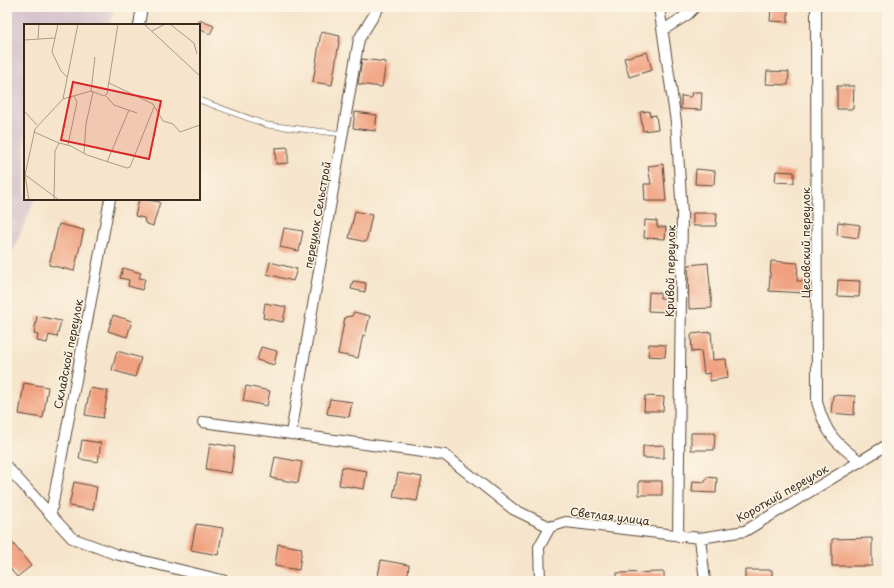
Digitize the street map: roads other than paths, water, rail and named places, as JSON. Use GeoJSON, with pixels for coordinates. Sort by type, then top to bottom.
{"type":"FeatureCollection","features":[{"type":"Feature","properties":{"kind":"street"},"geometry":{"type":"LineString","coordinates":[[139,24],[142,7]]}},
{"type":"Feature","properties":{"kind":"street","name":"переулок Сельстрой"},"geometry":{"type":"LineString","coordinates":[[291,433],[359,39],[379,7]]}},
{"type":"Feature","properties":{"kind":"street","name":"Кривой переулок"},"geometry":{"type":"LineString","coordinates":[[659,7],[676,122],[682,213],[678,536]]}},
{"type":"Feature","properties":{"kind":"street"},"geometry":{"type":"LineString","coordinates":[[663,30],[687,15],[695,7]]}},
{"type":"Feature","properties":{"kind":"street","name":"Цесовский переулок"},"geometry":{"type":"LineString","coordinates":[[816,7],[817,402],[822,421],[838,445],[861,462]]}},
{"type":"Feature","properties":{"kind":"street","name":"Складской переулок"},"geometry":{"type":"LineString","coordinates":[[51,513],[110,200]]}},
{"type":"Feature","properties":{"kind":"street"},"geometry":{"type":"LineString","coordinates":[[203,422],[445,455],[513,509],[550,527],[539,547],[540,581]]}},
{"type":"Feature","properties":{"kind":"street","name":"Короткий переулок"},"geometry":{"type":"LineString","coordinates":[[700,538],[745,531],[887,446]]}},
{"type":"Feature","properties":{"kind":"street"},"geometry":{"type":"LineString","coordinates":[[7,468],[51,513],[72,538],[115,554],[226,581]]}},
{"type":"Feature","properties":{"kind":"street","name":"Светлая улица"},"geometry":{"type":"LineString","coordinates":[[550,527],[566,522],[700,538]]}},
{"type":"Feature","properties":{"kind":"street"},"geometry":{"type":"LineString","coordinates":[[700,538],[705,581]]}},
{"type":"Feature","properties":{"kind":"lane"},"geometry":{"type":"LineString","coordinates":[[200,100],[267,125],[343,134]]}}]}
